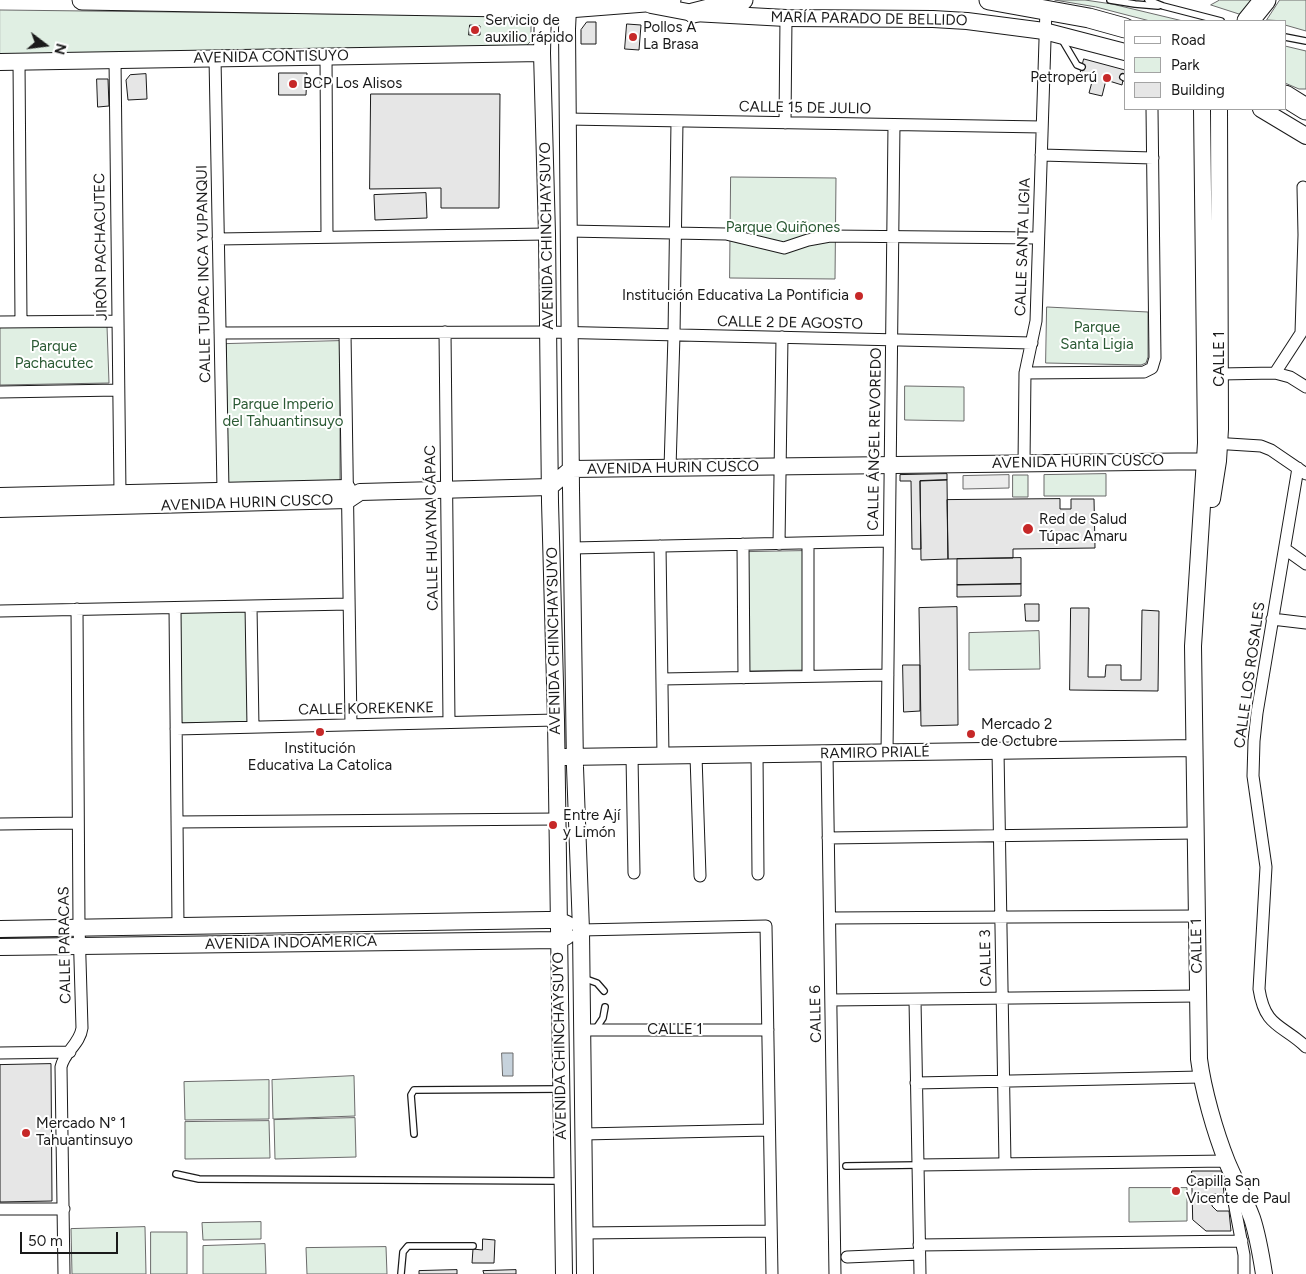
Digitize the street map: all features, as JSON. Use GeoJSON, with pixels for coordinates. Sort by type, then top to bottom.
{"type":"FeatureCollection","features":[{"type":"Feature","properties":{"kind":"highway"},"geometry":{"type":"LineString","coordinates":[[1249,20],[1265,0]]}},
{"type":"Feature","properties":{"kind":"highway"},"geometry":{"type":"LineString","coordinates":[[1293,96],[1306,109]]}},
{"type":"Feature","properties":{"kind":"main road"},"geometry":{"type":"LineString","coordinates":[[82,0],[543,4],[641,3],[671,0]]}},
{"type":"Feature","properties":{"kind":"main road"},"geometry":{"type":"LineString","coordinates":[[693,13],[743,0]]}},
{"type":"Feature","properties":{"kind":"main road"},"geometry":{"type":"LineString","coordinates":[[989,0],[1046,9],[1124,28]]}},
{"type":"Feature","properties":{"kind":"street","name":"MARÍA PARADO DE BELLIDO"},"geometry":{"type":"LineString","coordinates":[[641,3],[693,13],[786,18],[967,21],[1051,32],[1124,52]]}},
{"type":"Feature","properties":{"kind":"street","name":"AVENIDA CHINCHAYSUYO"},"geometry":{"type":"LineString","coordinates":[[543,4],[542,53],[556,720],[564,1274]]}},
{"type":"Feature","properties":{"kind":"street","name":"AVENIDA CHINCHAYSUYO"},"geometry":{"type":"LineString","coordinates":[[570,4],[566,29],[575,757],[581,977],[588,1030],[583,1134],[585,1274]]}},
{"type":"Feature","properties":{"kind":"street","name":"CALLE SANTA LIGIA"},"geometry":{"type":"LineString","coordinates":[[1024,463],[1025,373],[1036,322],[1042,127],[1051,32],[1046,9]]}},
{"type":"Feature","properties":{"kind":"street"},"geometry":{"type":"LineString","coordinates":[[785,123],[786,18]]}},
{"type":"Feature","properties":{"kind":"street","name":"AVENIDA CONTISUYO"},"geometry":{"type":"LineString","coordinates":[[0,62],[542,53]]}},
{"type":"Feature","properties":{"kind":"street"},"geometry":{"type":"LineString","coordinates":[[326,56],[326,237]]}},
{"type":"Feature","properties":{"kind":"street","name":"CALLE TUPAC INCA YUPANQUI"},"geometry":{"type":"LineString","coordinates":[[215,58],[223,490]]}},
{"type":"Feature","properties":{"kind":"street","name":"JIRÓN PACHACUTEC"},"geometry":{"type":"LineString","coordinates":[[114,60],[120,493]]}},
{"type":"Feature","properties":{"kind":"street"},"geometry":{"type":"LineString","coordinates":[[19,62],[21,321]]}},
{"type":"Feature","properties":{"kind":"street"},"geometry":{"type":"LineString","coordinates":[[544,109],[554,110],[557,113],[559,117],[560,142],[567,147]]}},
{"type":"Feature","properties":{"kind":"street"},"geometry":{"type":"LineString","coordinates":[[1025,373],[1144,372],[1152,368],[1155,358],[1152,110]]}},
{"type":"Feature","properties":{"kind":"street","name":"CALLE 1"},"geometry":{"type":"LineString","coordinates":[[1202,110],[1212,443]]}},
{"type":"Feature","properties":{"kind":"street","name":"CALLE 1"},"geometry":{"type":"LineString","coordinates":[[1219,110],[1220,374],[1194,607],[1194,748],[1199,1059],[1201,1077],[1226,1161],[1252,1217],[1256,1230],[1264,1274]]}},
{"type":"Feature","properties":{"kind":"street"},"geometry":{"type":"LineString","coordinates":[[1263,110],[1306,136]]}},
{"type":"Feature","properties":{"kind":"street","name":"CALLE 15 DE JULIO"},"geometry":{"type":"LineString","coordinates":[[567,120],[1042,127]]}},
{"type":"Feature","properties":{"kind":"street"},"geometry":{"type":"LineString","coordinates":[[670,468],[674,335],[676,121]]}},
{"type":"Feature","properties":{"kind":"street","name":"CALLE ÁNGEL REVOREDO"},"geometry":{"type":"LineString","coordinates":[[887,753],[894,125]]}},
{"type":"Feature","properties":{"kind":"street"},"geometry":{"type":"LineString","coordinates":[[1041,155],[1153,158]]}},
{"type":"Feature","properties":{"kind":"street"},"geometry":{"type":"LineString","coordinates":[[1275,373],[1304,332],[1304,188]]}},
{"type":"Feature","properties":{"kind":"street"},"geometry":{"type":"LineString","coordinates":[[568,232],[736,235],[784,248],[808,240],[830,236],[1038,238]]}},
{"type":"Feature","properties":{"kind":"street"},"geometry":{"type":"LineString","coordinates":[[218,239],[547,234]]}},
{"type":"Feature","properties":{"kind":"street"},"geometry":{"type":"LineString","coordinates":[[0,322],[117,321]]}},
{"type":"Feature","properties":{"kind":"street","name":"CALLE HUAYNA CÁPAC"},"geometry":{"type":"LineString","coordinates":[[445,332],[449,722]]}},
{"type":"Feature","properties":{"kind":"street","name":"CALLE 2 DE AGOSTO"},"geometry":{"type":"LineString","coordinates":[[220,333],[548,332],[1032,344]]}},
{"type":"Feature","properties":{"kind":"street"},"geometry":{"type":"LineString","coordinates":[[345,333],[351,725]]}},
{"type":"Feature","properties":{"kind":"street"},"geometry":{"type":"LineString","coordinates":[[779,544],[782,338]]}},
{"type":"Feature","properties":{"kind":"street"},"geometry":{"type":"LineString","coordinates":[[1220,374],[1275,373],[1290,377],[1306,387]]}},
{"type":"Feature","properties":{"kind":"street"},"geometry":{"type":"LineString","coordinates":[[0,392],[118,390]]}},
{"type":"Feature","properties":{"kind":"street"},"geometry":{"type":"LineString","coordinates":[[1212,443],[1261,446],[1271,450],[1302,471]]}},
{"type":"Feature","properties":{"kind":"street","name":"AVENIDA HURIN CUSCO"},"geometry":{"type":"LineString","coordinates":[[0,509],[360,492],[550,486],[571,469],[1211,461]]}},
{"type":"Feature","properties":{"kind":"street","name":"CALLE LOS ROSALES"},"geometry":{"type":"LineString","coordinates":[[1302,471],[1272,619],[1252,756],[1253,776],[1266,867],[1259,989],[1261,1003],[1274,1024],[1306,1047]]}},
{"type":"Feature","properties":{"kind":"street","name":"AVENIDA HURIN CUSCO"},"geometry":{"type":"LineString","coordinates":[[0,496],[223,490],[348,494]]}},
{"type":"Feature","properties":{"kind":"street"},"geometry":{"type":"LineString","coordinates":[[572,548],[889,541]]}},
{"type":"Feature","properties":{"kind":"street"},"geometry":{"type":"LineString","coordinates":[[808,543],[808,676]]}},
{"type":"Feature","properties":{"kind":"street"},"geometry":{"type":"LineString","coordinates":[[743,544],[744,678]]}},
{"type":"Feature","properties":{"kind":"street"},"geometry":{"type":"LineString","coordinates":[[660,546],[663,756]]}},
{"type":"Feature","properties":{"kind":"street"},"geometry":{"type":"LineString","coordinates":[[1285,549],[1306,564]]}},
{"type":"Feature","properties":{"kind":"street"},"geometry":{"type":"LineString","coordinates":[[0,611],[349,604]]}},
{"type":"Feature","properties":{"kind":"street"},"geometry":{"type":"LineString","coordinates":[[251,606],[253,727]]}},
{"type":"Feature","properties":{"kind":"street"},"geometry":{"type":"LineString","coordinates":[[175,608],[178,925]]}},
{"type":"Feature","properties":{"kind":"street","name":"CALLE PARACAS"},"geometry":{"type":"LineString","coordinates":[[64,1274],[61,1067],[63,1060],[78,1040],[82,1028],[79,945],[77,609]]}},
{"type":"Feature","properties":{"kind":"street"},"geometry":{"type":"LineString","coordinates":[[1272,619],[1306,623]]}},
{"type":"Feature","properties":{"kind":"street"},"geometry":{"type":"LineString","coordinates":[[662,679],[888,675]]}},
{"type":"Feature","properties":{"kind":"street","name":"CALLE KOREKENKE"},"geometry":{"type":"LineString","coordinates":[[176,729],[556,720]]}},
{"type":"Feature","properties":{"kind":"street","name":"RAMIRO PRIALÉ"},"geometry":{"type":"LineString","coordinates":[[556,757],[1194,748]]}},
{"type":"Feature","properties":{"kind":"street","name":"CALLE 3"},"geometry":{"type":"LineString","coordinates":[[998,751],[1005,1164]]}},
{"type":"Feature","properties":{"kind":"street"},"geometry":{"type":"LineString","coordinates":[[757,754],[758,874]]}},
{"type":"Feature","properties":{"kind":"street","name":"CALLE 6"},"geometry":{"type":"LineString","coordinates":[[827,754],[835,1274]]}},
{"type":"Feature","properties":{"kind":"street"},"geometry":{"type":"LineString","coordinates":[[632,756],[634,873]]}},
{"type":"Feature","properties":{"kind":"street"},"geometry":{"type":"LineString","coordinates":[[696,756],[700,876]]}},
{"type":"Feature","properties":{"kind":"street"},"geometry":{"type":"LineString","coordinates":[[177,822],[557,819]]}},
{"type":"Feature","properties":{"kind":"street"},"geometry":{"type":"LineString","coordinates":[[0,824],[78,822]]}},
{"type":"Feature","properties":{"kind":"street"},"geometry":{"type":"LineString","coordinates":[[828,838],[1196,833]]}},
{"type":"Feature","properties":{"kind":"street"},"geometry":{"type":"LineString","coordinates":[[830,918],[1197,916]]}},
{"type":"Feature","properties":{"kind":"street","name":"AVENIDA INDOAMERICA"},"geometry":{"type":"LineString","coordinates":[[0,929],[79,926],[558,920],[581,930]]}},
{"type":"Feature","properties":{"kind":"street","name":"AVENIDA INDOAMERICA"},"geometry":{"type":"LineString","coordinates":[[0,947],[558,940],[581,930],[766,926],[768,1030]]}},
{"type":"Feature","properties":{"kind":"street"},"geometry":{"type":"LineString","coordinates":[[831,1000],[1198,996]]}},
{"type":"Feature","properties":{"kind":"street"},"geometry":{"type":"LineString","coordinates":[[915,1000],[920,1274]]}},
{"type":"Feature","properties":{"kind":"street","name":"CALLE 1"},"geometry":{"type":"LineString","coordinates":[[588,1030],[768,1030]]}},
{"type":"Feature","properties":{"kind":"street"},"geometry":{"type":"LineString","coordinates":[[768,1030],[772,1274]]}},
{"type":"Feature","properties":{"kind":"street"},"geometry":{"type":"LineString","coordinates":[[0,1052],[70,1052]]}},
{"type":"Feature","properties":{"kind":"street"},"geometry":{"type":"LineString","coordinates":[[916,1083],[1201,1077]]}},
{"type":"Feature","properties":{"kind":"street"},"geometry":{"type":"LineString","coordinates":[[583,1134],[769,1130]]}},
{"type":"Feature","properties":{"kind":"street"},"geometry":{"type":"LineString","coordinates":[[918,1165],[1226,1161],[1242,1241],[1244,1274]]}},
{"type":"Feature","properties":{"kind":"street"},"geometry":{"type":"LineString","coordinates":[[0,1209],[64,1209]]}},
{"type":"Feature","properties":{"kind":"street"},"geometry":{"type":"LineString","coordinates":[[584,1233],[771,1231]]}},
{"type":"Feature","properties":{"kind":"street"},"geometry":{"type":"LineString","coordinates":[[847,1257],[919,1249],[1242,1241]]}},
{"type":"Feature","properties":{"kind":"lane"},"geometry":{"type":"LineString","coordinates":[[1110,0],[1163,6]]}},
{"type":"Feature","properties":{"kind":"lane"},"geometry":{"type":"LineString","coordinates":[[1148,0],[1163,6],[1217,20]]}},
{"type":"Feature","properties":{"kind":"lane"},"geometry":{"type":"LineString","coordinates":[[1051,32],[1076,65],[1082,66]]}},
{"type":"Feature","properties":{"kind":"lane"},"geometry":{"type":"LineString","coordinates":[[1286,36],[1306,41]]}},
{"type":"Feature","properties":{"kind":"lane"},"geometry":{"type":"LineString","coordinates":[[581,977],[596,983],[604,991]]}},
{"type":"Feature","properties":{"kind":"lane"},"geometry":{"type":"LineString","coordinates":[[588,1030],[603,1018],[605,1007]]}},
{"type":"Feature","properties":{"kind":"lane"},"geometry":{"type":"LineString","coordinates":[[414,1134],[411,1095],[414,1090],[561,1089]]}},
{"type":"Feature","properties":{"kind":"lane"},"geometry":{"type":"LineString","coordinates":[[846,1166],[918,1165]]}},
{"type":"Feature","properties":{"kind":"lane"},"geometry":{"type":"LineString","coordinates":[[176,1174],[199,1179],[562,1181]]}},
{"type":"Feature","properties":{"kind":"lane"},"geometry":{"type":"LineString","coordinates":[[401,1274],[403,1252],[408,1246],[473,1246]]}},
{"type":"Feature","properties":{"kind":"green space"},"geometry":{"type":"Polygon","coordinates":[[[1055,0],[1085,0],[1112,4],[1179,20],[1146,20],[1096,7],[1055,0]]]}},
{"type":"Feature","properties":{"kind":"green space"},"geometry":{"type":"Polygon","coordinates":[[[1220,0],[1253,0],[1242,15],[1211,5],[1220,0]]]}},
{"type":"Feature","properties":{"kind":"green space"},"geometry":{"type":"Polygon","coordinates":[[[1280,0],[1306,0],[1306,31],[1286,25],[1286,20],[1267,20],[1280,0]]]}},
{"type":"Feature","properties":{"kind":"green space"},"geometry":{"type":"Polygon","coordinates":[[[0,10],[521,16],[531,24],[531,41],[524,48],[0,56],[0,10]]]}},
{"type":"Feature","properties":{"kind":"green space"},"geometry":{"type":"Polygon","coordinates":[[[1286,46],[1306,51],[1306,89],[1299,89],[1286,83],[1286,46]]]}},
{"type":"Feature","properties":{"kind":"green space","name":"Parque Quiñones"},"geometry":{"type":"Polygon","coordinates":[[[731,177],[836,178],[835,279],[730,278],[731,177]]]}},
{"type":"Feature","properties":{"kind":"green space","name":"Parque Santa Ligia"},"geometry":{"type":"Polygon","coordinates":[[[1047,307],[1148,312],[1148,357],[1146,363],[1141,365],[1046,363],[1047,307]]]}},
{"type":"Feature","properties":{"kind":"green space","name":"Parque Pachacutec"},"geometry":{"type":"Polygon","coordinates":[[[107,326],[109,383],[0,385],[0,327],[107,326]]]}},
{"type":"Feature","properties":{"kind":"green space","name":"Parque Imperio del Tahuantinsuyo"},"geometry":{"type":"Polygon","coordinates":[[[340,341],[340,484],[228,486],[226,344],[340,341]]]}},
{"type":"Feature","properties":{"kind":"green space"},"geometry":{"type":"Polygon","coordinates":[[[905,386],[964,387],[964,421],[905,420],[905,386]]]}},
{"type":"Feature","properties":{"kind":"green space"},"geometry":{"type":"Polygon","coordinates":[[[1106,474],[1106,496],[1044,496],[1044,475],[1106,474]]]}},
{"type":"Feature","properties":{"kind":"green space"},"geometry":{"type":"Polygon","coordinates":[[[1013,475],[1028,475],[1028,497],[1013,497],[1013,475]]]}},
{"type":"Feature","properties":{"kind":"green space"},"geometry":{"type":"Polygon","coordinates":[[[803,551],[804,670],[749,671],[748,552],[803,551]]]}},
{"type":"Feature","properties":{"kind":"green space"},"geometry":{"type":"Polygon","coordinates":[[[249,612],[250,722],[180,723],[179,613],[249,612]]]}},
{"type":"Feature","properties":{"kind":"green space"},"geometry":{"type":"Polygon","coordinates":[[[1039,631],[1040,669],[969,670],[969,633],[1039,631]]]}},
{"type":"Feature","properties":{"kind":"green space"},"geometry":{"type":"Polygon","coordinates":[[[354,1076],[355,1116],[273,1119],[272,1080],[354,1076]]]}},
{"type":"Feature","properties":{"kind":"green space"},"geometry":{"type":"Polygon","coordinates":[[[269,1080],[269,1119],[185,1120],[184,1082],[269,1080]]]}},
{"type":"Feature","properties":{"kind":"green space"},"geometry":{"type":"Polygon","coordinates":[[[355,1118],[356,1157],[275,1159],[274,1120],[355,1118]]]}},
{"type":"Feature","properties":{"kind":"green space"},"geometry":{"type":"Polygon","coordinates":[[[269,1121],[270,1158],[185,1159],[185,1122],[269,1121]]]}},
{"type":"Feature","properties":{"kind":"green space"},"geometry":{"type":"Polygon","coordinates":[[[1129,1188],[1187,1188],[1187,1221],[1129,1222],[1129,1188]]]}},
{"type":"Feature","properties":{"kind":"green space"},"geometry":{"type":"Polygon","coordinates":[[[261,1222],[261,1239],[203,1240],[202,1223],[261,1222]]]}},
{"type":"Feature","properties":{"kind":"green space"},"geometry":{"type":"Polygon","coordinates":[[[145,1227],[146,1274],[72,1274],[71,1229],[145,1227]]]}},
{"type":"Feature","properties":{"kind":"green space"},"geometry":{"type":"Polygon","coordinates":[[[151,1232],[187,1232],[187,1274],[151,1274],[151,1232]]]}},
{"type":"Feature","properties":{"kind":"green space"},"geometry":{"type":"Polygon","coordinates":[[[265,1244],[266,1274],[203,1274],[203,1246],[265,1244]]]}},
{"type":"Feature","properties":{"kind":"green space"},"geometry":{"type":"Polygon","coordinates":[[[386,1247],[387,1274],[307,1274],[306,1248],[386,1247]]]}},
{"type":"Feature","properties":{"kind":"shaded area"},"geometry":{"type":"Polygon","coordinates":[[[1009,475],[1009,488],[963,489],[963,476],[1009,475]]]}},
{"type":"Feature","properties":{"kind":"shaded area"},"geometry":{"type":"Polygon","coordinates":[[[502,1053],[513,1053],[513,1076],[503,1076],[502,1053]]]}},
{"type":"Feature","properties":{"kind":"building"},"geometry":{"type":"Polygon","coordinates":[[[587,22],[596,22],[596,44],[581,44],[581,30],[587,22]]]}},
{"type":"Feature","properties":{"kind":"building","name":"Pollos A La Brasa"},"geometry":{"type":"Polygon","coordinates":[[[627,24],[641,25],[639,50],[625,49],[627,24]]]}},
{"type":"Feature","properties":{"kind":"building","name":"Servicio de auxilio rápido"},"geometry":{"type":"Polygon","coordinates":[[[470,25],[480,26],[480,35],[469,35],[470,25]]]}},
{"type":"Feature","properties":{"kind":"building","name":"Petroperú"},"geometry":{"type":"Polygon","coordinates":[[[1084,59],[1124,70],[1122,85],[1106,80],[1102,96],[1089,93],[1093,78],[1080,75],[1084,59]]]}},
{"type":"Feature","properties":{"kind":"building","name":"BCP Los Alisos"},"geometry":{"type":"Polygon","coordinates":[[[279,73],[307,73],[306,95],[279,95],[279,73]]]}},
{"type":"Feature","properties":{"kind":"building"},"geometry":{"type":"Polygon","coordinates":[[[146,74],[147,99],[128,100],[126,80],[130,75],[146,74]]]}},
{"type":"Feature","properties":{"kind":"building"},"geometry":{"type":"Polygon","coordinates":[[[97,79],[108,79],[109,106],[98,107],[97,79]]]}},
{"type":"Feature","properties":{"kind":"building"},"geometry":{"type":"Polygon","coordinates":[[[371,94],[500,94],[499,208],[441,208],[441,188],[370,189],[371,94]]]}},
{"type":"Feature","properties":{"kind":"building"},"geometry":{"type":"Polygon","coordinates":[[[426,193],[427,218],[375,220],[374,195],[426,193]]]}},
{"type":"Feature","properties":{"kind":"building"},"geometry":{"type":"Polygon","coordinates":[[[947,474],[947,480],[920,481],[921,549],[912,549],[911,481],[900,481],[900,475],[947,474]]]}},
{"type":"Feature","properties":{"kind":"building"},"geometry":{"type":"Polygon","coordinates":[[[947,480],[948,559],[921,560],[920,481],[947,480]]]}},
{"type":"Feature","properties":{"kind":"building"},"geometry":{"type":"Polygon","coordinates":[[[1060,499],[1060,509],[1071,509],[1071,499],[1094,499],[1095,548],[1013,549],[1013,558],[948,559],[947,500],[1060,499]]]}},
{"type":"Feature","properties":{"kind":"building"},"geometry":{"type":"Polygon","coordinates":[[[1021,558],[1021,584],[957,585],[957,559],[1021,558]]]}},
{"type":"Feature","properties":{"kind":"building"},"geometry":{"type":"Polygon","coordinates":[[[1021,584],[1021,596],[957,597],[957,585],[1021,584]]]}},
{"type":"Feature","properties":{"kind":"building"},"geometry":{"type":"Polygon","coordinates":[[[1025,604],[1039,604],[1039,621],[1026,621],[1025,604]]]}},
{"type":"Feature","properties":{"kind":"building"},"geometry":{"type":"Polygon","coordinates":[[[957,607],[958,725],[921,726],[919,608],[957,607]]]}},
{"type":"Feature","properties":{"kind":"building"},"geometry":{"type":"Polygon","coordinates":[[[1071,608],[1089,608],[1088,677],[1105,677],[1106,665],[1121,665],[1121,680],[1141,680],[1142,610],[1159,611],[1158,691],[1070,690],[1071,608]]]}},
{"type":"Feature","properties":{"kind":"building"},"geometry":{"type":"Polygon","coordinates":[[[903,665],[920,665],[920,711],[904,712],[903,665]]]}},
{"type":"Feature","properties":{"kind":"building","name":"Mercado N° 1 Tahuantinsuyo"},"geometry":{"type":"Polygon","coordinates":[[[51,1064],[52,1201],[0,1202],[0,1065],[51,1064]]]}},
{"type":"Feature","properties":{"kind":"building"},"geometry":{"type":"Polygon","coordinates":[[[1192,1171],[1222,1171],[1224,1194],[1212,1194],[1212,1206],[1217,1211],[1229,1211],[1231,1231],[1206,1231],[1193,1220],[1192,1171]]]}},
{"type":"Feature","properties":{"kind":"building"},"geometry":{"type":"Polygon","coordinates":[[[483,1239],[495,1240],[494,1263],[472,1263],[473,1249],[482,1250],[483,1239]]]}},
{"type":"Feature","properties":{"kind":"building"},"geometry":{"type":"Polygon","coordinates":[[[457,1270],[457,1274],[419,1274],[419,1271],[457,1270]]]}},
{"type":"Feature","properties":{"kind":"building"},"geometry":{"type":"Polygon","coordinates":[[[516,1270],[516,1274],[484,1274],[483,1271],[516,1270]]]}},
{"type":"Feature","properties":{"kind":"place","name":"Servicio de auxilio rápido"},"geometry":{"type":"Point","coordinates":[475,30]}},
{"type":"Feature","properties":{"kind":"place","name":"Pollos A La Brasa"},"geometry":{"type":"Point","coordinates":[633,37]}},
{"type":"Feature","properties":{"kind":"place","name":"Petroperú"},"geometry":{"type":"Point","coordinates":[1107,78]}},
{"type":"Feature","properties":{"kind":"place","name":"BCP Los Alisos"},"geometry":{"type":"Point","coordinates":[293,84]}},
{"type":"Feature","properties":{"kind":"place","name":"Institución Educativa La Pontificia"},"geometry":{"type":"Point","coordinates":[859,296]}},
{"type":"Feature","properties":{"kind":"place","name":"Red de Salud Túpac Amaru"},"geometry":{"type":"Point","coordinates":[1028,529]}},
{"type":"Feature","properties":{"kind":"place","name":"Institución Educativa La Catolica"},"geometry":{"type":"Point","coordinates":[320,732]}},
{"type":"Feature","properties":{"kind":"place","name":"Mercado 2 de Octubre"},"geometry":{"type":"Point","coordinates":[971,734]}},
{"type":"Feature","properties":{"kind":"place","name":"Entre Ají y Limón"},"geometry":{"type":"Point","coordinates":[553,825]}},
{"type":"Feature","properties":{"kind":"place","name":"Mercado N° 1 Tahuantinsuyo"},"geometry":{"type":"Point","coordinates":[26,1133]}},
{"type":"Feature","properties":{"kind":"place","name":"Capilla San Vicente de Paul"},"geometry":{"type":"Point","coordinates":[1176,1191]}}]}
